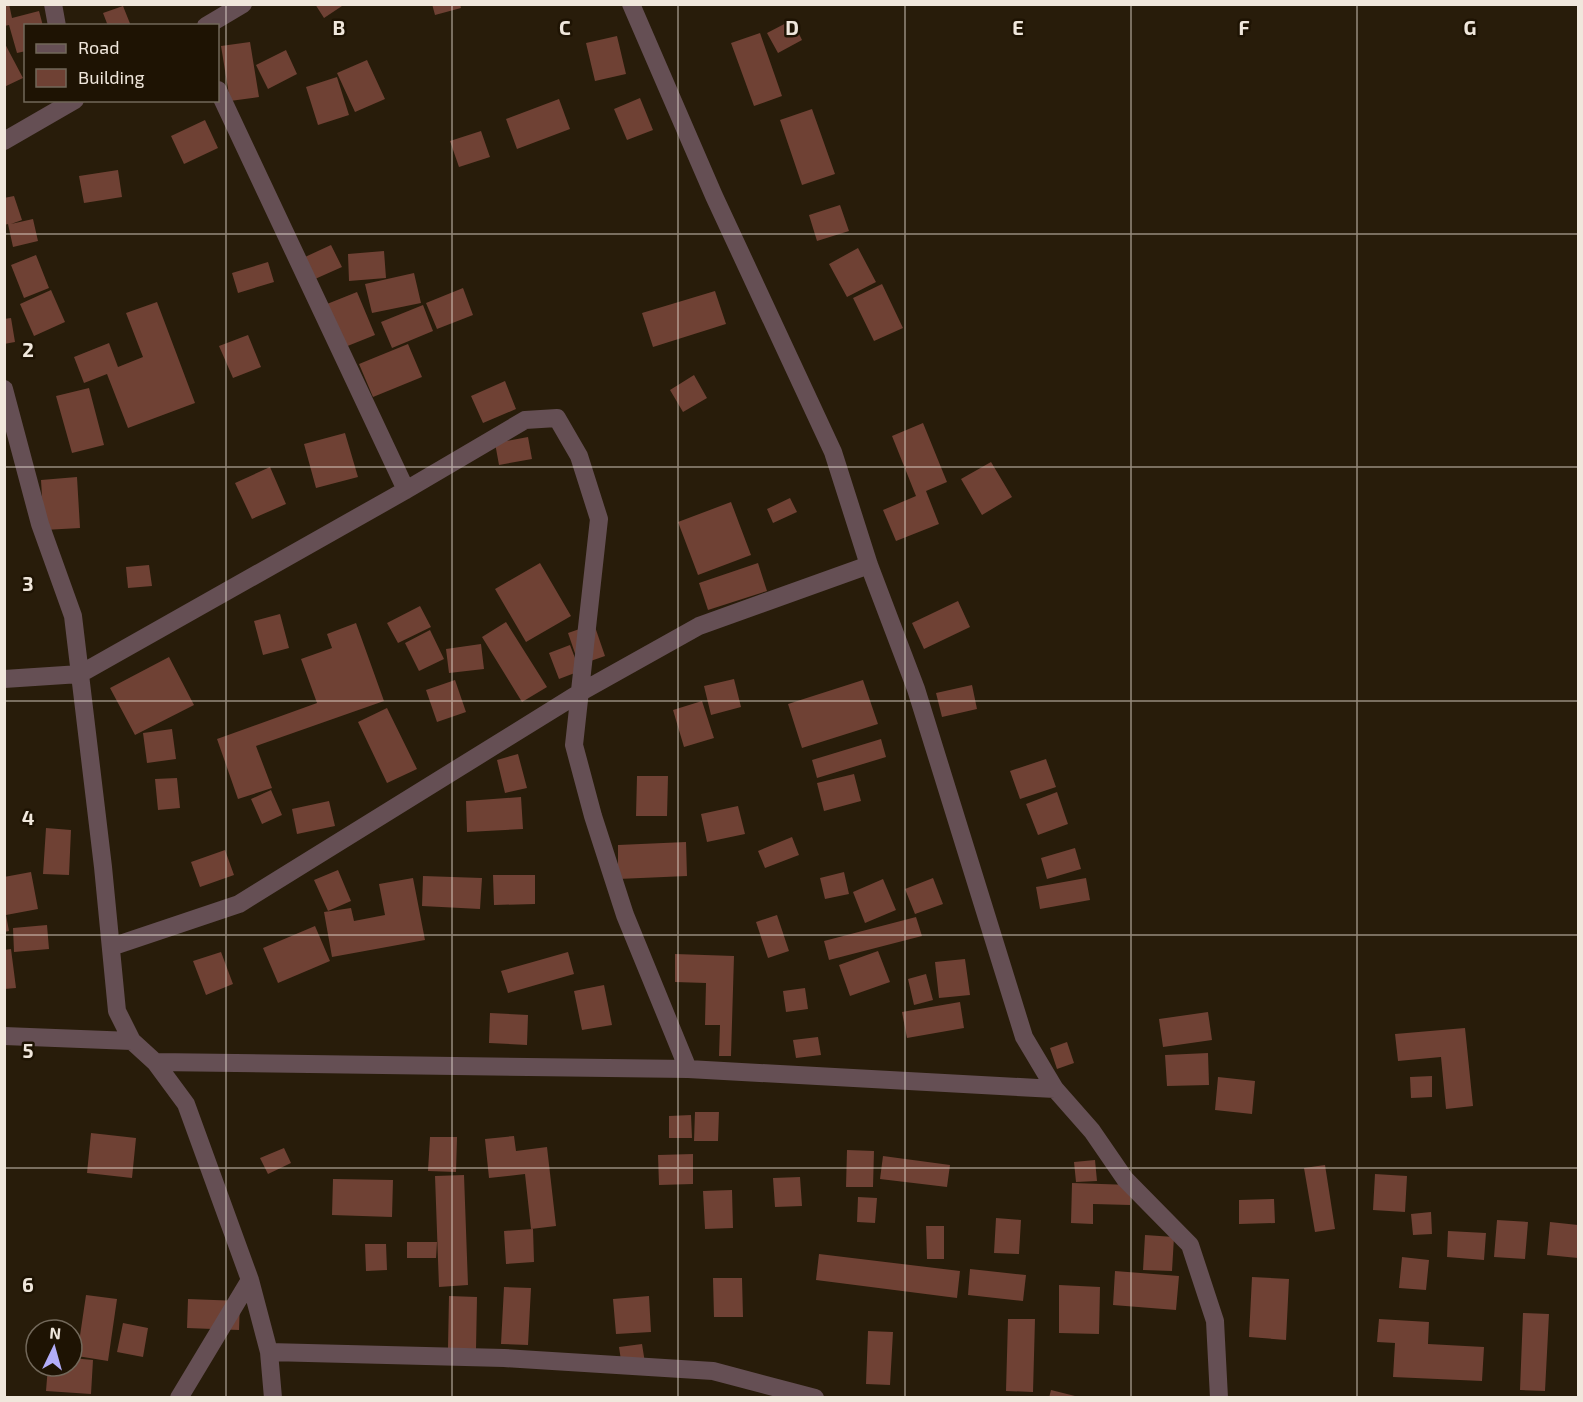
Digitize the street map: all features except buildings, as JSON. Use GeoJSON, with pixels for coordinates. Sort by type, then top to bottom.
{"type":"FeatureCollection","features":[{"type":"Feature","properties":{"kind":"street"},"geometry":{"type":"LineString","coordinates":[[53,4],[57,24]]}},
{"type":"Feature","properties":{"kind":"street"},"geometry":{"type":"LineString","coordinates":[[210,24],[243,4]]}},
{"type":"Feature","properties":{"kind":"street"},"geometry":{"type":"LineString","coordinates":[[631,4],[714,196],[833,452],[869,565],[916,689],[1024,1037],[1055,1089],[1092,1131],[1125,1179],[1190,1245],[1215,1321],[1219,1398]]}},
{"type":"Feature","properties":{"kind":"street"},"geometry":{"type":"LineString","coordinates":[[219,92],[406,490]]}},
{"type":"Feature","properties":{"kind":"street"},"geometry":{"type":"LineString","coordinates":[[4,141],[71,102]]}},
{"type":"Feature","properties":{"kind":"street"},"geometry":{"type":"LineString","coordinates":[[4,389],[40,524],[73,616],[117,1011],[132,1041],[155,1062],[186,1104],[250,1280],[269,1352],[273,1398]]}},
{"type":"Feature","properties":{"kind":"street"},"geometry":{"type":"LineString","coordinates":[[4,679],[80,674],[406,490],[525,420],[557,418],[579,456],[599,519],[574,745],[593,816],[625,915],[688,1069]]}},
{"type":"Feature","properties":{"kind":"street"},"geometry":{"type":"LineString","coordinates":[[111,947],[239,904],[581,692],[699,626],[869,565]]}},
{"type":"Feature","properties":{"kind":"street"},"geometry":{"type":"LineString","coordinates":[[4,1036],[132,1041]]}},
{"type":"Feature","properties":{"kind":"street"},"geometry":{"type":"LineString","coordinates":[[155,1062],[688,1069],[1055,1089]]}},
{"type":"Feature","properties":{"kind":"street"},"geometry":{"type":"LineString","coordinates":[[179,1398],[250,1280]]}},
{"type":"Feature","properties":{"kind":"street"},"geometry":{"type":"LineString","coordinates":[[269,1352],[504,1358],[713,1371],[814,1398]]}}]}
